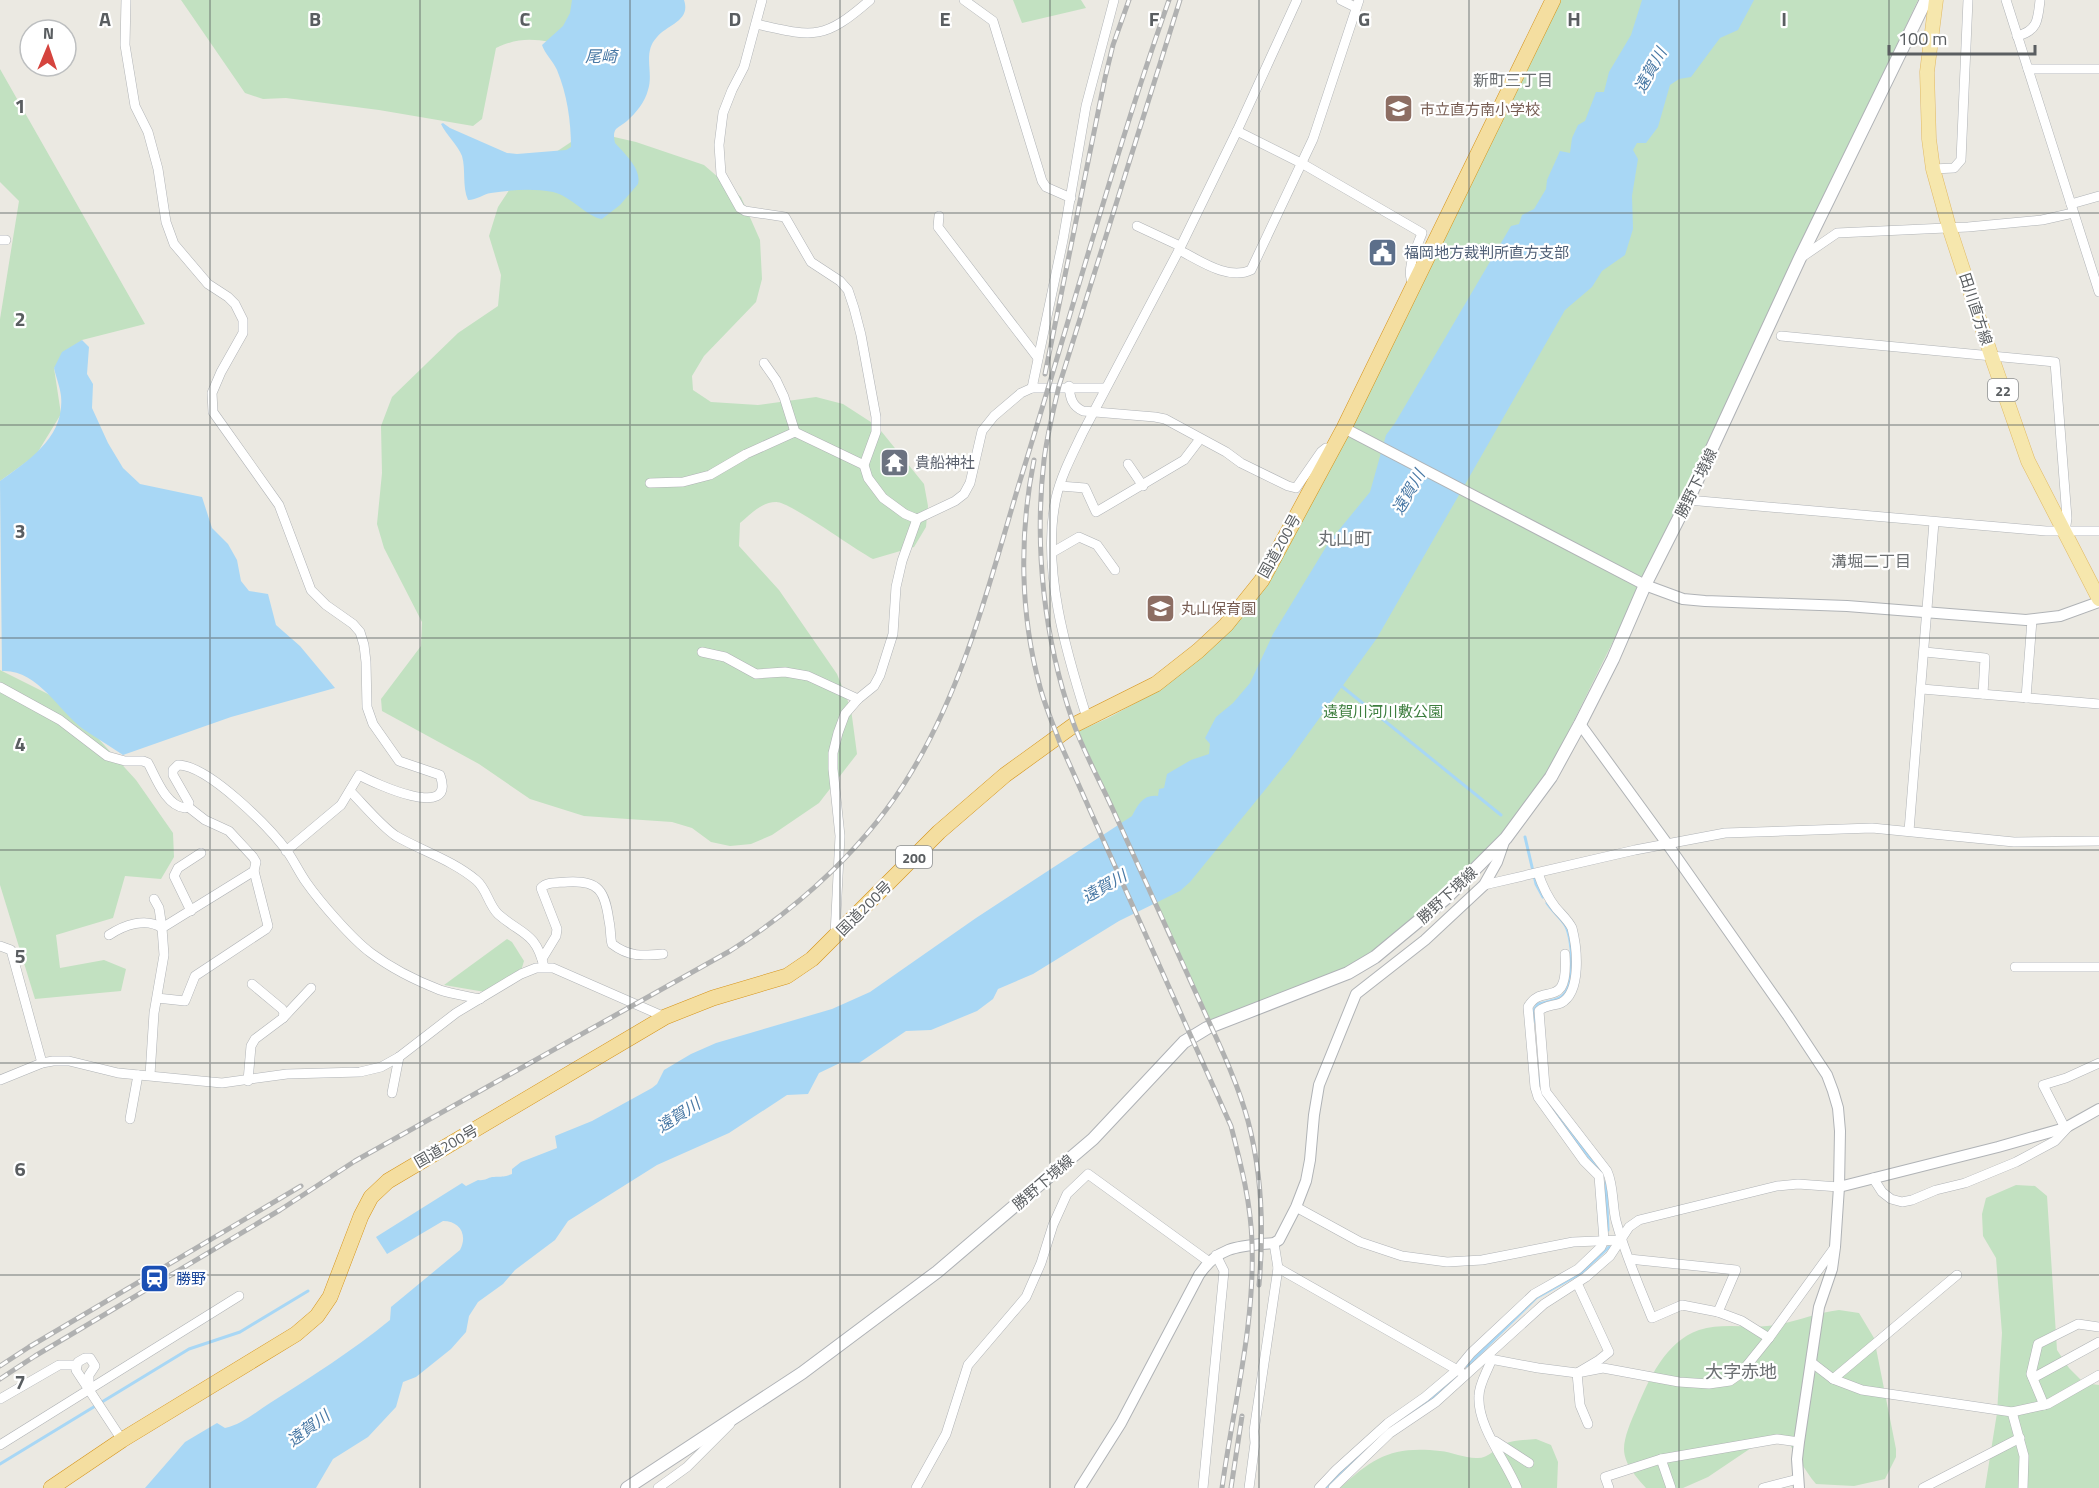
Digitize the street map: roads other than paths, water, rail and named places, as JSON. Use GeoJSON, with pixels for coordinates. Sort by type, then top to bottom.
{"type":"FeatureCollection","features":[{"type":"Feature","properties":{"kind":"highway","name":"国道200号"},"geometry":{"type":"LineString","coordinates":[[51,1488],[123,1440],[296,1334],[316,1316],[330,1297],[355,1229],[371,1197],[388,1181],[665,1017],[713,998],[787,976],[812,959],[939,832],[1005,775],[1074,725],[1156,684],[1198,651],[1226,625],[1262,580],[1333,448],[1347,430],[1414,285],[1553,0]]}},
{"type":"Feature","properties":{"kind":"main road","name":"勝野下境線"},"geometry":{"type":"LineString","coordinates":[[627,1488],[802,1373],[937,1272],[1093,1139],[1184,1042],[1207,1028],[1348,973],[1375,957],[1445,899],[1506,838],[1551,777],[1613,659],[1640,582],[1688,500],[1800,258],[1926,0]]}},
{"type":"Feature","properties":{"kind":"main road","name":"田川直方線"},"geometry":{"type":"LineString","coordinates":[[1936,0],[1927,72],[1929,139],[1933,170],[1949,227],[2028,461],[2099,600]]}},
{"type":"Feature","properties":{"kind":"street"},"geometry":{"type":"LineString","coordinates":[[126,0],[125,45],[135,106],[148,132],[158,169],[166,222],[174,244],[208,284],[235,304],[243,320],[243,333],[220,372],[212,393],[213,412],[279,505],[311,590],[360,632],[366,662],[367,707],[373,724],[399,761],[433,771],[440,775],[443,784],[436,796],[426,799],[387,790],[359,775],[341,805],[286,851]]}},
{"type":"Feature","properties":{"kind":"street"},"geometry":{"type":"LineString","coordinates":[[762,0],[744,67],[723,113],[719,145],[721,174],[740,208],[745,211],[785,217],[811,262],[840,281],[848,290],[861,335],[876,417],[876,432],[864,465],[868,478],[883,498],[905,514],[917,519]]}},
{"type":"Feature","properties":{"kind":"street"},"geometry":{"type":"LineString","coordinates":[[756,24],[810,34],[828,30],[853,15],[870,0]]}},
{"type":"Feature","properties":{"kind":"street"},"geometry":{"type":"LineString","coordinates":[[964,0],[993,21],[1042,181],[1046,187],[1071,198]]}},
{"type":"Feature","properties":{"kind":"street"},"geometry":{"type":"LineString","coordinates":[[1032,388],[1071,198],[1086,106],[1114,0]]}},
{"type":"Feature","properties":{"kind":"street"},"geometry":{"type":"LineString","coordinates":[[1087,718],[1072,671],[1059,612],[1052,537],[1056,498],[1069,461],[1105,388],[1180,248],[1297,0]]}},
{"type":"Feature","properties":{"kind":"street"},"geometry":{"type":"LineString","coordinates":[[1137,226],[1219,269],[1238,273],[1251,270],[1313,139],[1357,3],[1341,0]]}},
{"type":"Feature","properties":{"kind":"street"},"geometry":{"type":"LineString","coordinates":[[1933,170],[1954,168],[1961,160],[1968,0]]}},
{"type":"Feature","properties":{"kind":"street"},"geometry":{"type":"LineString","coordinates":[[2006,0],[2099,292]]}},
{"type":"Feature","properties":{"kind":"street"},"geometry":{"type":"LineString","coordinates":[[2017,36],[2030,33],[2034,27],[2039,15],[2040,0]]}},
{"type":"Feature","properties":{"kind":"street"},"geometry":{"type":"LineString","coordinates":[[2028,69],[2099,69]]}},
{"type":"Feature","properties":{"kind":"street"},"geometry":{"type":"LineString","coordinates":[[1237,131],[1303,164],[1422,233],[1410,276],[1414,285]]}},
{"type":"Feature","properties":{"kind":"street"},"geometry":{"type":"LineString","coordinates":[[1800,258],[1837,234],[1968,227],[2042,220],[2099,196]]}},
{"type":"Feature","properties":{"kind":"street"},"geometry":{"type":"LineString","coordinates":[[939,216],[938,228],[1038,358]]}},
{"type":"Feature","properties":{"kind":"street"},"geometry":{"type":"LineString","coordinates":[[1781,336],[2055,362],[2067,518],[2064,532]]}},
{"type":"Feature","properties":{"kind":"street"},"geometry":{"type":"LineString","coordinates":[[764,363],[784,397],[795,432],[864,465]]}},
{"type":"Feature","properties":{"kind":"street"},"geometry":{"type":"LineString","coordinates":[[835,937],[840,836],[833,753],[845,714],[874,686],[891,645],[896,587],[902,561],[917,519],[955,501],[964,494],[970,483],[982,431],[994,416],[1021,393],[1032,388],[1069,386],[1105,388]]}},
{"type":"Feature","properties":{"kind":"street"},"geometry":{"type":"LineString","coordinates":[[1069,386],[1073,404],[1083,411],[1165,419],[1226,452],[1241,464],[1296,488],[1322,452],[1326,448],[1333,448]]}},
{"type":"Feature","properties":{"kind":"street"},"geometry":{"type":"LineString","coordinates":[[1347,430],[1640,582],[1676,597],[1705,601],[1928,611],[2032,620],[2060,616],[2099,600]]}},
{"type":"Feature","properties":{"kind":"street"},"geometry":{"type":"LineString","coordinates":[[650,483],[684,482],[710,475],[746,454],[795,432]]}},
{"type":"Feature","properties":{"kind":"street"},"geometry":{"type":"LineString","coordinates":[[1060,486],[1085,488],[1096,512],[1184,460],[1200,439]]}},
{"type":"Feature","properties":{"kind":"street"},"geometry":{"type":"LineString","coordinates":[[1128,464],[1143,486]]}},
{"type":"Feature","properties":{"kind":"street"},"geometry":{"type":"LineString","coordinates":[[1688,500],[2064,532],[2099,531]]}},
{"type":"Feature","properties":{"kind":"street"},"geometry":{"type":"LineString","coordinates":[[1909,831],[1934,522]]}},
{"type":"Feature","properties":{"kind":"street"},"geometry":{"type":"LineString","coordinates":[[1053,552],[1079,537],[1096,545],[1115,570]]}},
{"type":"Feature","properties":{"kind":"street"},"geometry":{"type":"LineString","coordinates":[[2026,698],[2032,620]]}},
{"type":"Feature","properties":{"kind":"street"},"geometry":{"type":"LineString","coordinates":[[702,652],[725,657],[756,675],[785,672],[808,676],[858,699]]}},
{"type":"Feature","properties":{"kind":"street"},"geometry":{"type":"LineString","coordinates":[[1924,652],[1985,658],[1983,694]]}},
{"type":"Feature","properties":{"kind":"street"},"geometry":{"type":"LineString","coordinates":[[0,687],[60,720],[106,756],[125,761],[148,763],[170,801],[181,808],[187,806]]}},
{"type":"Feature","properties":{"kind":"street"},"geometry":{"type":"LineString","coordinates":[[1922,689],[2099,704]]}},
{"type":"Feature","properties":{"kind":"street"},"geometry":{"type":"LineString","coordinates":[[1580,724],[1668,844],[1827,1075],[1838,1108],[1839,1187],[1835,1248],[1832,1269],[1819,1307],[1799,1442],[1799,1483],[1763,1488]]}},
{"type":"Feature","properties":{"kind":"street"},"geometry":{"type":"LineString","coordinates":[[187,806],[189,803],[187,797],[173,775],[173,770],[178,765],[186,765],[201,772],[249,811],[286,851],[307,884],[370,953],[440,990],[480,999]]}},
{"type":"Feature","properties":{"kind":"street"},"geometry":{"type":"LineString","coordinates":[[350,791],[394,835],[438,856],[484,887],[497,913],[533,939],[540,951],[543,963],[665,1017]]}},
{"type":"Feature","properties":{"kind":"street"},"geometry":{"type":"LineString","coordinates":[[157,998],[185,1001],[195,975],[268,926],[254,871],[256,862],[253,857],[229,831],[205,820],[187,806]]}},
{"type":"Feature","properties":{"kind":"street"},"geometry":{"type":"LineString","coordinates":[[1484,885],[1605,856],[1725,833],[1872,828],[2014,842],[2099,842]]}},
{"type":"Feature","properties":{"kind":"street"},"geometry":{"type":"LineString","coordinates":[[1080,1488],[1121,1423],[1199,1275],[1212,1258],[1237,1247],[1274,1243],[1279,1240],[1306,1181],[1319,1085],[1356,994],[1425,940],[1484,885],[1497,862],[1506,838]]}},
{"type":"Feature","properties":{"kind":"street"},"geometry":{"type":"LineString","coordinates":[[191,910],[174,876],[178,868],[201,853]]}},
{"type":"Feature","properties":{"kind":"street"},"geometry":{"type":"LineString","coordinates":[[162,928],[254,871]]}},
{"type":"Feature","properties":{"kind":"street"},"geometry":{"type":"LineString","coordinates":[[1333,1488],[1390,1433],[1436,1402],[1461,1372],[1471,1353],[1534,1294],[1578,1269],[1601,1247],[1604,1240],[1599,1176],[1584,1161],[1538,1097],[1535,1087],[1528,1007],[1534,1000],[1557,993],[1562,987],[1571,968],[1572,928],[1556,908],[1535,874]]}},
{"type":"Feature","properties":{"kind":"street"},"geometry":{"type":"LineString","coordinates":[[0,1080],[42,1063],[69,1061],[118,1073],[222,1083],[287,1074],[360,1072],[381,1067],[399,1058],[456,1013],[543,963],[557,929],[541,888],[548,883],[584,881],[593,884],[604,900],[612,945],[634,956],[663,954]]}},
{"type":"Feature","properties":{"kind":"street"},"geometry":{"type":"LineString","coordinates":[[150,1076],[154,1013],[164,955],[159,908],[154,899]]}},
{"type":"Feature","properties":{"kind":"street"},"geometry":{"type":"LineString","coordinates":[[109,935],[117,929],[140,923],[155,924],[162,928]]}},
{"type":"Feature","properties":{"kind":"street"},"geometry":{"type":"LineString","coordinates":[[0,946],[11,950],[42,1063]]}},
{"type":"Feature","properties":{"kind":"street"},"geometry":{"type":"LineString","coordinates":[[1565,954],[1575,982],[1571,992],[1561,1003],[1541,1008],[1539,1011],[1546,1092],[1609,1177],[1613,1209],[1621,1240],[1652,1318],[1682,1305],[1718,1312],[1742,1321],[1769,1338]]}},
{"type":"Feature","properties":{"kind":"street"},"geometry":{"type":"LineString","coordinates":[[2015,967],[2099,968]]}},
{"type":"Feature","properties":{"kind":"street"},"geometry":{"type":"LineString","coordinates":[[252,984],[282,1009],[283,1018]]}},
{"type":"Feature","properties":{"kind":"street"},"geometry":{"type":"LineString","coordinates":[[248,1080],[255,1039],[283,1018],[311,988]]}},
{"type":"Feature","properties":{"kind":"street"},"geometry":{"type":"LineString","coordinates":[[392,1094],[399,1058]]}},
{"type":"Feature","properties":{"kind":"street"},"geometry":{"type":"LineString","coordinates":[[2067,1127],[2043,1086],[2099,1063]]}},
{"type":"Feature","properties":{"kind":"street"},"geometry":{"type":"LineString","coordinates":[[129,1119],[138,1075]]}},
{"type":"Feature","properties":{"kind":"street"},"geometry":{"type":"LineString","coordinates":[[1319,1488],[1335,1470],[1388,1423],[1461,1372],[1488,1359],[1544,1304],[1577,1283],[1610,1256],[1629,1227],[1639,1220],[1777,1186],[1798,1184],[1839,1187],[2067,1127],[2099,1109]]}},
{"type":"Feature","properties":{"kind":"street"},"geometry":{"type":"LineString","coordinates":[[1873,1178],[1882,1192],[1891,1199],[1902,1202],[1912,1200],[1936,1190],[1965,1183],[2016,1162],[2055,1141],[2067,1127]]}},
{"type":"Feature","properties":{"kind":"street"},"geometry":{"type":"LineString","coordinates":[[916,1488],[946,1434],[968,1365],[1026,1297],[1067,1194],[1088,1174],[1212,1258],[1224,1271],[1203,1488]]}},
{"type":"Feature","properties":{"kind":"street"},"geometry":{"type":"LineString","coordinates":[[1296,1207],[1360,1242],[1402,1256],[1447,1262],[1482,1260],[1573,1242],[1621,1240]]}},
{"type":"Feature","properties":{"kind":"street"},"geometry":{"type":"LineString","coordinates":[[1249,1488],[1258,1401],[1278,1268],[1274,1243]]}},
{"type":"Feature","properties":{"kind":"street"},"geometry":{"type":"LineString","coordinates":[[1488,1359],[1577,1373],[1602,1368],[1679,1382],[1709,1384],[1730,1381],[1740,1374],[1769,1338],[1835,1248]]}},
{"type":"Feature","properties":{"kind":"street"},"geometry":{"type":"LineString","coordinates":[[1629,1259],[1736,1270],[1718,1312]]}},
{"type":"Feature","properties":{"kind":"street"},"geometry":{"type":"LineString","coordinates":[[1278,1268],[1461,1372]]}},
{"type":"Feature","properties":{"kind":"street"},"geometry":{"type":"LineString","coordinates":[[1833,1379],[1957,1275]]}},
{"type":"Feature","properties":{"kind":"street"},"geometry":{"type":"LineString","coordinates":[[1577,1283],[1609,1352],[1577,1373]]}},
{"type":"Feature","properties":{"kind":"street"},"geometry":{"type":"LineString","coordinates":[[0,1445],[239,1296]]}},
{"type":"Feature","properties":{"kind":"street"},"geometry":{"type":"LineString","coordinates":[[2044,1405],[2031,1374],[2038,1344],[2079,1324],[2099,1327]]}},
{"type":"Feature","properties":{"kind":"street"},"geometry":{"type":"LineString","coordinates":[[2033,1378],[2099,1342]]}},
{"type":"Feature","properties":{"kind":"street"},"geometry":{"type":"LineString","coordinates":[[0,1399],[59,1365],[76,1365],[85,1358],[90,1358],[94,1362],[94,1369],[89,1375],[89,1388]]}},
{"type":"Feature","properties":{"kind":"street"},"geometry":{"type":"LineString","coordinates":[[1488,1359],[1479,1394],[1479,1406],[1484,1423],[1517,1488]]}},
{"type":"Feature","properties":{"kind":"street"},"geometry":{"type":"LineString","coordinates":[[1811,1362],[1833,1379],[1862,1390],[2012,1412],[2044,1405],[2099,1375]]}},
{"type":"Feature","properties":{"kind":"street"},"geometry":{"type":"LineString","coordinates":[[76,1365],[76,1370],[123,1440]]}},
{"type":"Feature","properties":{"kind":"street"},"geometry":{"type":"LineString","coordinates":[[1577,1373],[1580,1404],[1588,1425]]}},
{"type":"Feature","properties":{"kind":"street"},"geometry":{"type":"LineString","coordinates":[[2012,1412],[2024,1456],[2023,1488]]}},
{"type":"Feature","properties":{"kind":"street"},"geometry":{"type":"LineString","coordinates":[[657,1488],[687,1467],[728,1427],[735,1417]]}},
{"type":"Feature","properties":{"kind":"street"},"geometry":{"type":"LineString","coordinates":[[1923,1488],[2020,1438]]}},
{"type":"Feature","properties":{"kind":"street"},"geometry":{"type":"LineString","coordinates":[[1609,1488],[1605,1477],[1661,1459],[1777,1439],[1799,1442]]}},
{"type":"Feature","properties":{"kind":"street"},"geometry":{"type":"LineString","coordinates":[[1493,1440],[1529,1463]]}},
{"type":"Feature","properties":{"kind":"street"},"geometry":{"type":"LineString","coordinates":[[1661,1459],[1671,1488]]}},
{"type":"Feature","properties":{"kind":"water","name":"尾崎"},"geometry":{"type":"Polygon","coordinates":[[[572,0],[684,0],[684,13],[681,18],[657,37],[650,50],[649,83],[645,99],[634,114],[614,132],[615,143],[635,167],[639,178],[638,184],[620,205],[602,219],[553,192],[522,190],[499,192],[468,200],[462,156],[441,124],[507,153],[566,150],[571,147],[566,98],[557,70],[542,45],[563,26],[570,13],[572,0]]]}},
{"type":"Feature","properties":{"kind":"water","name":"遠賀川"},"geometry":{"type":"Polygon","coordinates":[[[1642,0],[1754,0],[1738,30],[1720,38],[1691,77],[1679,79],[1670,85],[1658,127],[1646,143],[1637,143],[1633,150],[1638,159],[1632,196],[1633,229],[1625,255],[1602,271],[1592,287],[1565,310],[1377,638],[1290,759],[1190,882],[1180,891],[1119,921],[1033,974],[998,989],[993,999],[977,1011],[931,1030],[906,1031],[859,1063],[840,1063],[819,1073],[808,1094],[787,1095],[729,1133],[657,1165],[568,1221],[555,1240],[478,1302],[469,1316],[466,1332],[451,1349],[416,1377],[403,1382],[396,1407],[368,1437],[333,1459],[316,1488],[145,1488],[185,1442],[217,1423],[225,1428],[243,1421],[331,1363],[390,1320],[391,1307],[460,1250],[463,1234],[454,1223],[443,1221],[387,1254],[376,1237],[462,1183],[466,1186],[478,1180],[512,1174],[512,1169],[521,1162],[557,1148],[555,1136],[592,1121],[652,1088],[657,1084],[664,1070],[691,1054],[716,1043],[832,1009],[870,992],[976,918],[1132,816],[1145,798],[1158,796],[1159,789],[1164,788],[1167,774],[1191,760],[1209,754],[1210,744],[1205,738],[1216,717],[1233,703],[1250,683],[1273,634],[1329,542],[1370,492],[1386,435],[1511,226],[1519,224],[1522,215],[1534,209],[1546,189],[1547,180],[1560,151],[1570,153],[1572,138],[1578,125],[1585,121],[1596,92],[1604,92],[1609,72],[1631,35],[1642,0]]]}},
{"type":"Feature","properties":{"kind":"water"},"geometry":{"type":"Polygon","coordinates":[[[82,340],[89,347],[87,374],[93,384],[92,408],[108,443],[123,468],[140,484],[202,497],[212,528],[228,544],[237,560],[241,581],[249,591],[268,594],[276,625],[300,646],[335,688],[231,717],[123,755],[83,729],[36,683],[15,672],[2,671],[0,481],[33,456],[51,435],[61,411],[61,396],[54,368],[62,352],[82,340]]]}},
{"type":"Feature","properties":{"kind":"waterway"},"geometry":{"type":"LineString","coordinates":[[1339,684],[1501,815]]}},
{"type":"Feature","properties":{"kind":"waterway"},"geometry":{"type":"LineString","coordinates":[[1525,837],[1536,884],[1543,897]]}},
{"type":"Feature","properties":{"kind":"waterway"},"geometry":{"type":"LineString","coordinates":[[1536,1023],[1534,1010],[1538,1004],[1561,997],[1566,992],[1571,973],[1568,931],[1547,903]]}},
{"type":"Feature","properties":{"kind":"waterway"},"geometry":{"type":"LineString","coordinates":[[1540,1077],[1541,1091]]}},
{"type":"Feature","properties":{"kind":"waterway"},"geometry":{"type":"LineString","coordinates":[[1553,1109],[1604,1175]]}},
{"type":"Feature","properties":{"kind":"waterway"},"geometry":{"type":"LineString","coordinates":[[1606,1181],[1608,1230]]}},
{"type":"Feature","properties":{"kind":"waterway"},"geometry":{"type":"LineString","coordinates":[[1467,1366],[1536,1298],[1581,1273],[1609,1247]]}},
{"type":"Feature","properties":{"kind":"waterway"},"geometry":{"type":"LineString","coordinates":[[0,1464],[189,1349],[240,1332],[308,1291]]}},
{"type":"Feature","properties":{"kind":"waterway"},"geometry":{"type":"LineString","coordinates":[[1398,1422],[1457,1377]]}},
{"type":"Feature","properties":{"kind":"waterway"},"geometry":{"type":"LineString","coordinates":[[1325,1488],[1374,1442]]}},
{"type":"Feature","properties":{"kind":"railway"},"geometry":{"type":"LineString","coordinates":[[1045,374],[1105,78],[1113,45],[1129,0]]}},
{"type":"Feature","properties":{"kind":"railway"},"geometry":{"type":"LineString","coordinates":[[0,1379],[280,1210],[355,1161],[730,951],[807,894],[831,872],[875,824],[895,798],[931,737],[962,667],[998,557],[1110,181],[1169,0]]}},
{"type":"Feature","properties":{"kind":"railway"},"geometry":{"type":"LineString","coordinates":[[1180,0],[1059,386],[1044,460],[1041,493],[1041,559],[1048,626],[1073,722],[1220,1046],[1248,1121],[1259,1182],[1261,1223],[1259,1285]]}},
{"type":"Feature","properties":{"kind":"railway"},"geometry":{"type":"LineString","coordinates":[[1034,460],[1026,517],[1024,574],[1025,603],[1033,659],[1042,694],[1060,743],[1231,1126],[1248,1199],[1252,1243],[1250,1305],[1222,1488]]}},
{"type":"Feature","properties":{"kind":"railway"},"geometry":{"type":"LineString","coordinates":[[0,1366],[301,1186]]}},
{"type":"Feature","properties":{"kind":"railway"},"geometry":{"type":"LineString","coordinates":[[1231,1488],[1242,1416]]}},
{"type":"Feature","properties":{"kind":"place","name":"市立直方南小学校"},"geometry":{"type":"Point","coordinates":[1399,109]}},
{"type":"Feature","properties":{"kind":"place","name":"福岡地方裁判所直方支部"},"geometry":{"type":"Point","coordinates":[1383,252]}},
{"type":"Feature","properties":{"kind":"place","name":"貴船神社"},"geometry":{"type":"Point","coordinates":[894,462]}},
{"type":"Feature","properties":{"kind":"place","name":"丸山保育園"},"geometry":{"type":"Point","coordinates":[1160,608]}},
{"type":"Feature","properties":{"kind":"place","name":"勝野"},"geometry":{"type":"Point","coordinates":[155,1278]}},
{"type":"Feature","properties":{"kind":"district","name":"新町三丁目"},"geometry":{"type":"Point","coordinates":[1513,80]}},
{"type":"Feature","properties":{"kind":"district","name":"丸山町"},"geometry":{"type":"Point","coordinates":[1345,538]}},
{"type":"Feature","properties":{"kind":"district","name":"溝堀二丁目"},"geometry":{"type":"Point","coordinates":[1871,561]}},
{"type":"Feature","properties":{"kind":"district","name":"大字赤地"},"geometry":{"type":"Point","coordinates":[1741,1371]}},
{"type":"Feature","properties":{"kind":"park label","name":"遠賀川河川敷公園"},"geometry":{"type":"Point","coordinates":[1383,711]}}]}
